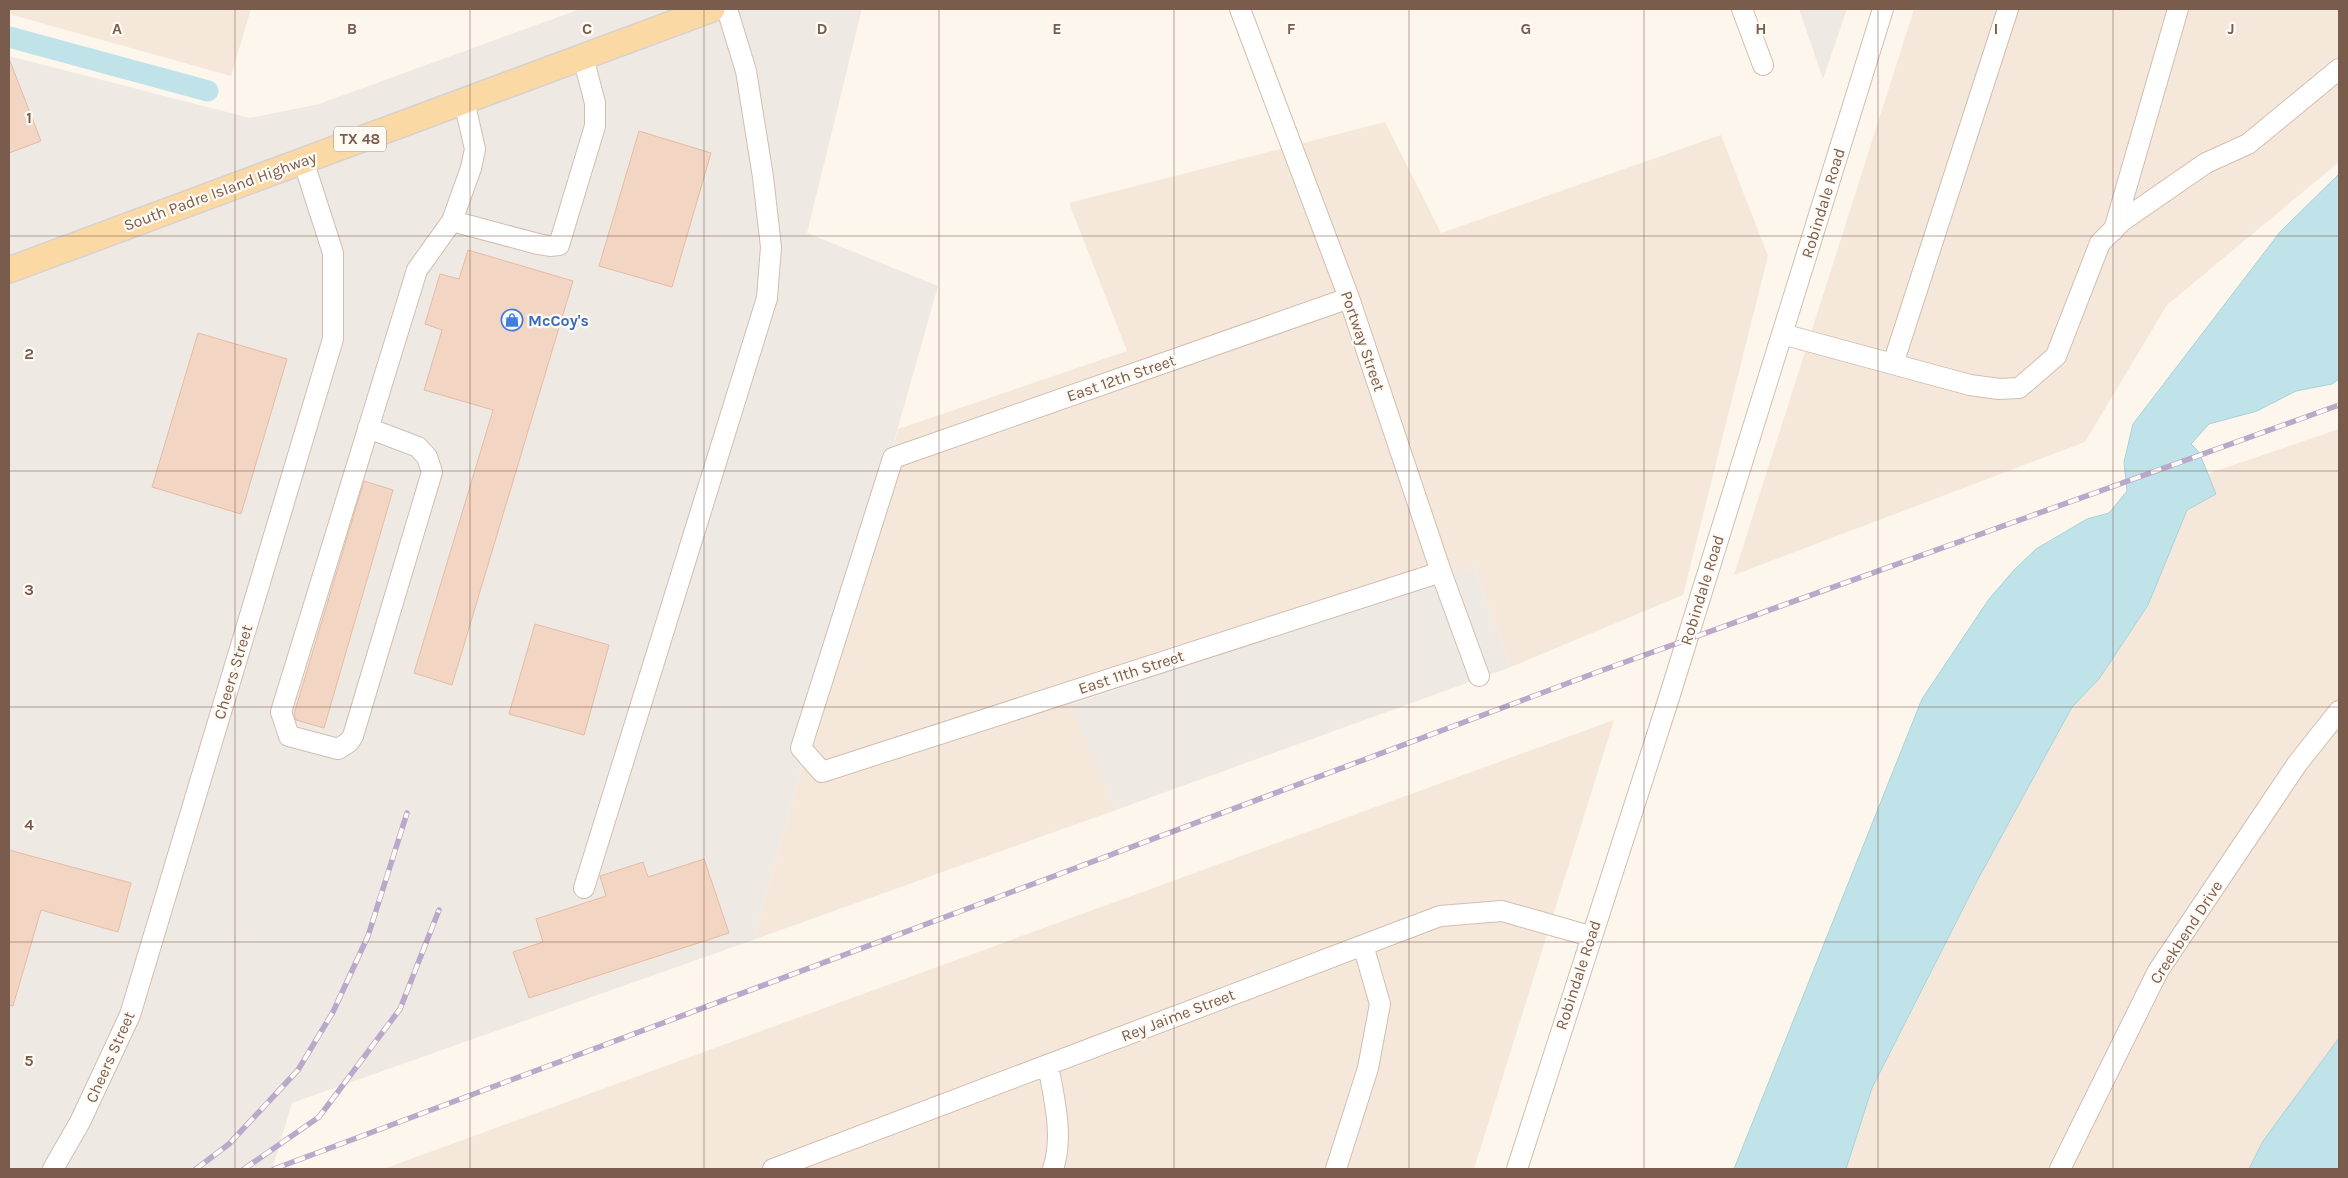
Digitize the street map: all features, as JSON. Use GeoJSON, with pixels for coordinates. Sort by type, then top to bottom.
{"type":"FeatureCollection","features":[{"type":"Feature","properties":{"kind":"main road","name":"South Padre Island Highway"},"geometry":{"type":"LineString","coordinates":[[9,270],[712,9]]}},
{"type":"Feature","properties":{"kind":"street"},"geometry":{"type":"LineString","coordinates":[[584,888],[768,298],[771,246],[764,177],[746,71],[727,9]]}},
{"type":"Feature","properties":{"kind":"street","name":"Portway Street"},"geometry":{"type":"LineString","coordinates":[[1240,9],[1349,298],[1441,572],[1479,676]]}},
{"type":"Feature","properties":{"kind":"street"},"geometry":{"type":"LineString","coordinates":[[1742,9],[1763,64]]}},
{"type":"Feature","properties":{"kind":"street","name":"Robindale Road"},"geometry":{"type":"LineString","coordinates":[[1517,1169],[1590,936],[1668,701],[1883,9]]}},
{"type":"Feature","properties":{"kind":"street"},"geometry":{"type":"LineString","coordinates":[[1893,364],[2008,9]]}},
{"type":"Feature","properties":{"kind":"street"},"geometry":{"type":"LineString","coordinates":[[2114,230],[2178,9]]}},
{"type":"Feature","properties":{"kind":"street"},"geometry":{"type":"LineString","coordinates":[[452,221],[538,244],[559,245],[595,126],[595,103],[583,57]]}},
{"type":"Feature","properties":{"kind":"street"},"geometry":{"type":"LineString","coordinates":[[1782,334],[1970,385],[1999,389],[2019,388],[2056,356],[2100,244],[2122,221],[2206,163],[2248,144],[2339,69]]}},
{"type":"Feature","properties":{"kind":"street"},"geometry":{"type":"LineString","coordinates":[[368,428],[418,447],[427,457],[432,472],[352,736],[349,742],[338,749],[289,736],[281,712],[368,428],[417,270],[452,221],[471,168],[475,148],[464,101]]}},
{"type":"Feature","properties":{"kind":"street","name":"Cheers Street"},"geometry":{"type":"LineString","coordinates":[[53,1169],[80,1122],[130,1014],[333,339],[333,253],[303,160]]}},
{"type":"Feature","properties":{"kind":"street","name":"East 12th Street"},"geometry":{"type":"LineString","coordinates":[[822,772],[801,748],[893,458],[1349,298]]}},
{"type":"Feature","properties":{"kind":"street","name":"East 11th Street"},"geometry":{"type":"LineString","coordinates":[[822,772],[1441,572]]}},
{"type":"Feature","properties":{"kind":"street","name":"Creekbend Drive"},"geometry":{"type":"LineString","coordinates":[[2060,1169],[2158,971],[2297,764],[2339,711]]}},
{"type":"Feature","properties":{"kind":"street","name":"Rey Jaime Street"},"geometry":{"type":"LineString","coordinates":[[772,1169],[1440,916],[1502,911],[1590,936]]}},
{"type":"Feature","properties":{"kind":"street"},"geometry":{"type":"LineString","coordinates":[[1336,1169],[1368,1068],[1380,1004],[1364,945]]}},
{"type":"Feature","properties":{"kind":"street"},"geometry":{"type":"LineString","coordinates":[[1048,1065],[1058,1121],[1056,1160],[1053,1169]]}},
{"type":"Feature","properties":{"kind":"shaded area"},"geometry":{"type":"Polygon","coordinates":[[[9,9],[251,9],[231,76],[9,14],[9,9]]]}},
{"type":"Feature","properties":{"kind":"shaded area"},"geometry":{"type":"Polygon","coordinates":[[[580,9],[862,9],[807,233],[938,286],[753,940],[292,1103],[272,1169],[9,1169],[9,56],[250,118],[319,104],[580,9]]]}},
{"type":"Feature","properties":{"kind":"shaded area"},"geometry":{"type":"Polygon","coordinates":[[[1799,9],[1847,9],[1823,79],[1799,9]]]}},
{"type":"Feature","properties":{"kind":"shaded area"},"geometry":{"type":"Polygon","coordinates":[[[1914,9],[2339,9],[2339,162],[2167,305],[2085,442],[1734,575],[1914,9]]]}},
{"type":"Feature","properties":{"kind":"shaded area"},"geometry":{"type":"Polygon","coordinates":[[[1385,122],[1441,233],[1721,135],[1768,256],[1683,595],[1511,667],[1474,567],[1071,704],[1116,810],[753,940],[898,429],[1127,351],[1069,203],[1385,122]]]}},
{"type":"Feature","properties":{"kind":"shaded area"},"geometry":{"type":"Polygon","coordinates":[[[2339,429],[2339,1169],[1846,1169],[1872,1089],[1977,881],[2072,707],[2099,679],[2148,605],[2187,510],[2215,494],[2207,474],[2339,429]]]}},
{"type":"Feature","properties":{"kind":"shaded area"},"geometry":{"type":"Polygon","coordinates":[[[1474,567],[1511,667],[1116,810],[1070,705],[1474,567]]]}},
{"type":"Feature","properties":{"kind":"shaded area"},"geometry":{"type":"Polygon","coordinates":[[[1614,720],[1474,1169],[383,1169],[1614,720]]]}},
{"type":"Feature","properties":{"kind":"water"},"geometry":{"type":"Polygon","coordinates":[[[2339,174],[2339,379],[2332,384],[2296,391],[2257,411],[2209,424],[2191,444],[2199,452],[2216,494],[2187,510],[2148,605],[2099,679],[2072,707],[1977,881],[1872,1088],[1846,1169],[1734,1169],[1922,699],[1989,599],[2014,570],[2036,549],[2087,519],[2109,513],[2127,491],[2124,462],[2133,424],[2280,232],[2339,174]]]}},
{"type":"Feature","properties":{"kind":"water"},"geometry":{"type":"Polygon","coordinates":[[[2339,1038],[2339,1169],[2249,1169],[2263,1141],[2339,1038]]]}},
{"type":"Feature","properties":{"kind":"building"},"geometry":{"type":"Polygon","coordinates":[[[9,62],[41,141],[9,153],[9,62]]]}},
{"type":"Feature","properties":{"kind":"building"},"geometry":{"type":"Polygon","coordinates":[[[639,131],[711,153],[672,287],[599,266],[639,131]]]}},
{"type":"Feature","properties":{"kind":"building"},"geometry":{"type":"Polygon","coordinates":[[[468,250],[573,281],[452,685],[414,673],[493,410],[424,390],[442,330],[425,324],[440,274],[459,279],[468,250]]]}},
{"type":"Feature","properties":{"kind":"building"},"geometry":{"type":"Polygon","coordinates":[[[198,333],[287,359],[241,514],[152,487],[198,333]]]}},
{"type":"Feature","properties":{"kind":"building"},"geometry":{"type":"Polygon","coordinates":[[[364,481],[393,490],[324,728],[296,720],[294,714],[364,481]]]}},
{"type":"Feature","properties":{"kind":"building"},"geometry":{"type":"Polygon","coordinates":[[[535,624],[609,645],[584,735],[509,714],[535,624]]]}},
{"type":"Feature","properties":{"kind":"building"},"geometry":{"type":"Polygon","coordinates":[[[9,850],[131,883],[118,932],[41,910],[13,1006],[9,1005],[9,850]]]}},
{"type":"Feature","properties":{"kind":"building"},"geometry":{"type":"Polygon","coordinates":[[[704,859],[729,933],[529,998],[513,952],[543,942],[536,919],[606,896],[600,876],[643,862],[648,877],[704,859]]]}},
{"type":"Feature","properties":{"kind":"waterway"},"geometry":{"type":"LineString","coordinates":[[9,37],[208,91]]}},
{"type":"Feature","properties":{"kind":"railway"},"geometry":{"type":"LineString","coordinates":[[274,1169],[1603,670],[2339,405]]}},
{"type":"Feature","properties":{"kind":"railway"},"geometry":{"type":"LineString","coordinates":[[196,1169],[229,1144],[298,1070],[333,1012],[368,936],[407,813]]}},
{"type":"Feature","properties":{"kind":"railway"},"geometry":{"type":"LineString","coordinates":[[244,1169],[319,1117],[400,1009],[439,910]]}},
{"type":"Feature","properties":{"kind":"place","name":"McCoy's"},"geometry":{"type":"Point","coordinates":[512,320]}}]}
